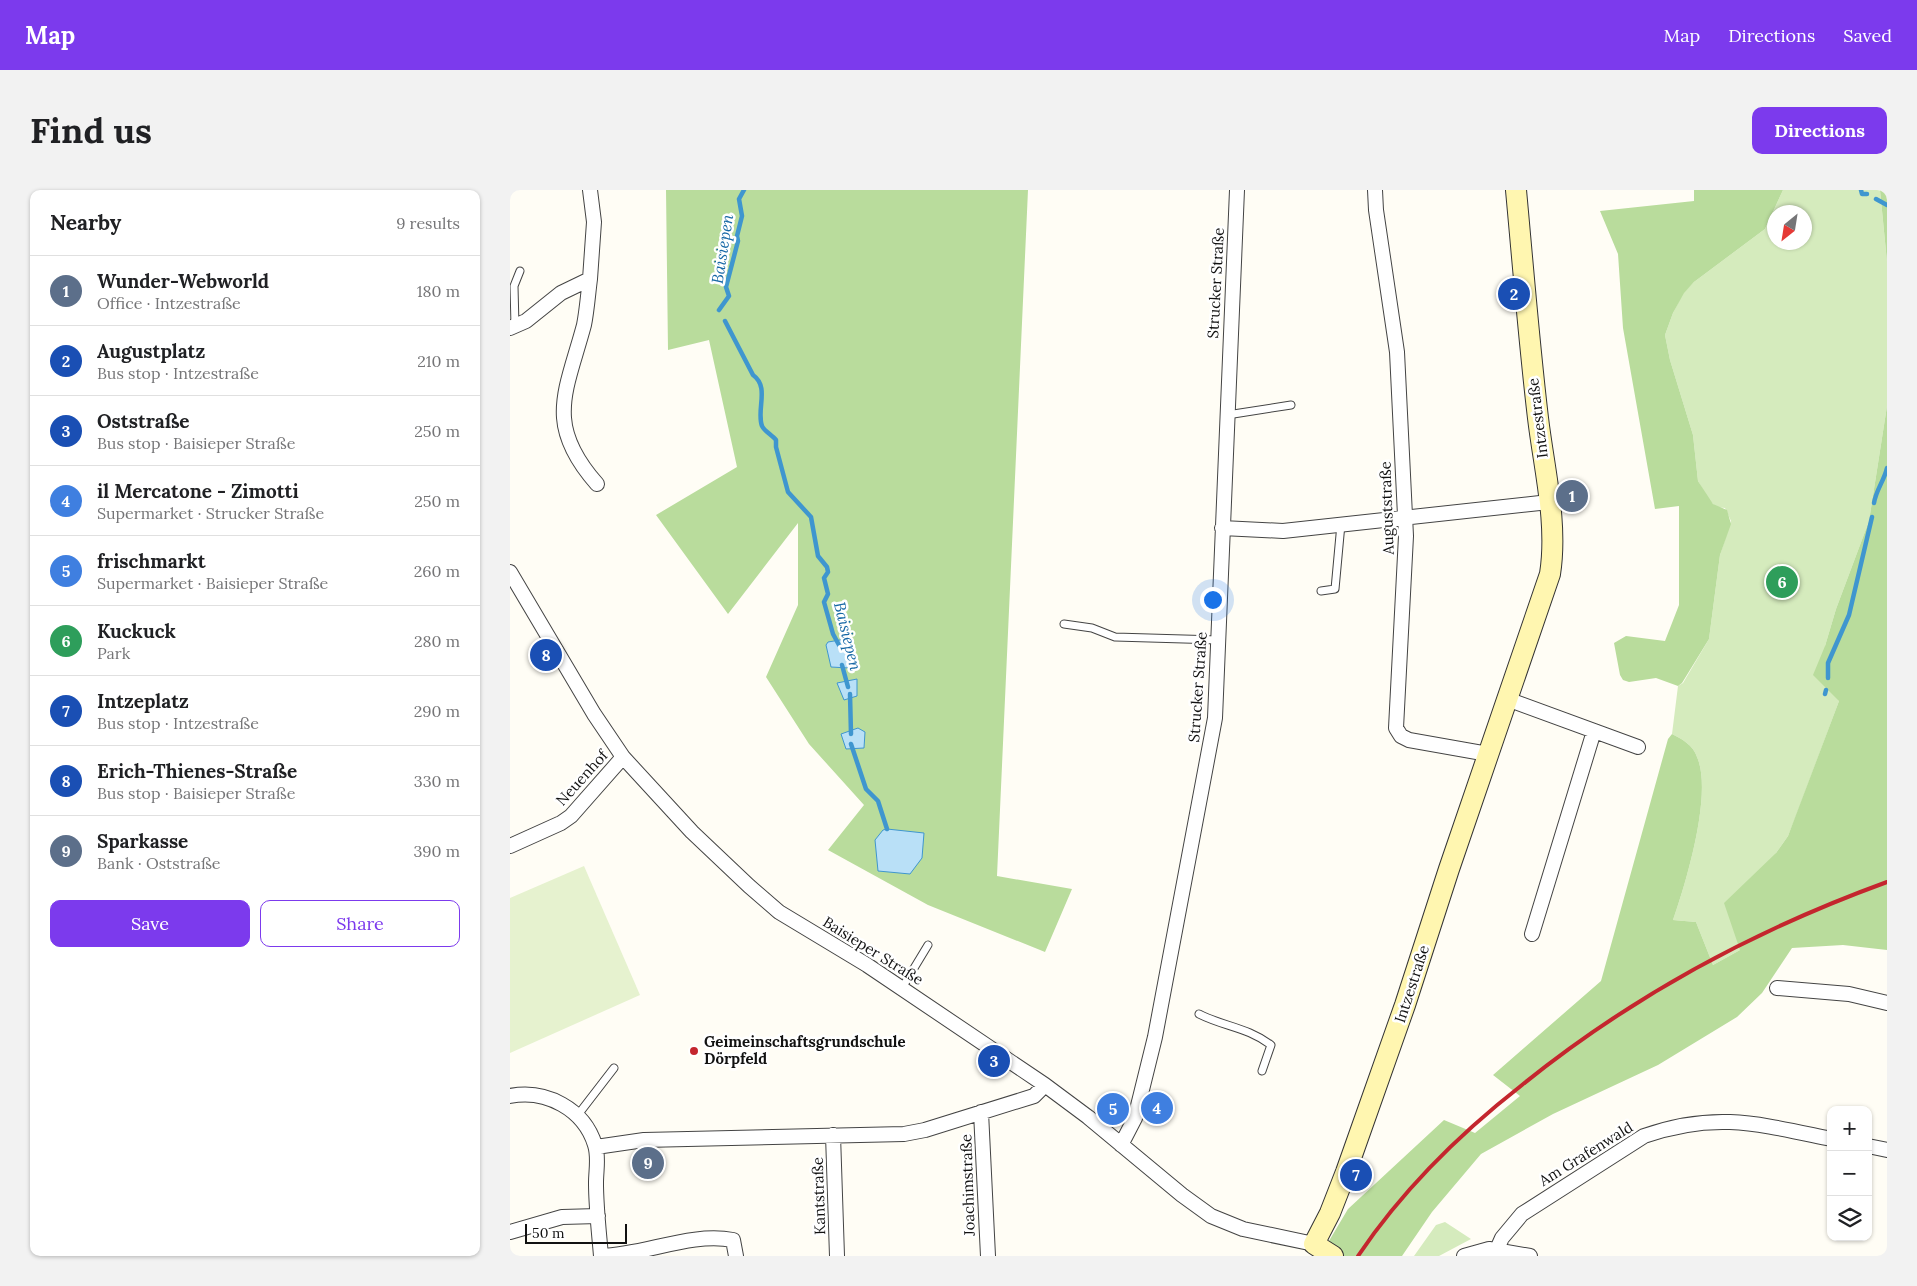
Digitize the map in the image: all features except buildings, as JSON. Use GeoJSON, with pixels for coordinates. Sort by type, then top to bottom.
{"type":"FeatureCollection","features":[{"type":"Feature","properties":{"kind":"main road","name":"Intzestraße"},"geometry":{"type":"LineString","coordinates":[[1325,1251],[1333,1205],[1405,1005],[1550,574],[1552,555],[1549,502],[1528,330],[1516,190]]}},
{"type":"Feature","properties":{"kind":"street"},"geometry":{"type":"LineString","coordinates":[[590,190],[594,222],[590,279],[584,323],[567,380],[564,407],[566,432],[572,451],[579,464],[597,484]]}},
{"type":"Feature","properties":{"kind":"street","name":"Strucker Straße"},"geometry":{"type":"LineString","coordinates":[[1121,1145],[1137,1111],[1157,1030],[1216,718],[1226,416],[1237,190]]}},
{"type":"Feature","properties":{"kind":"street","name":"Auguststraße"},"geometry":{"type":"LineString","coordinates":[[1375,190],[1376,210],[1397,352],[1406,536],[1397,731],[1403,739],[1488,754]]}},
{"type":"Feature","properties":{"kind":"street"},"geometry":{"type":"LineString","coordinates":[[513,327],[544,308],[561,293],[590,279]]}},
{"type":"Feature","properties":{"kind":"street"},"geometry":{"type":"LineString","coordinates":[[1222,528],[1283,531],[1405,516],[1549,502]]}},
{"type":"Feature","properties":{"kind":"street","name":"Baisieper Straße"},"geometry":{"type":"LineString","coordinates":[[510,572],[594,714],[623,757],[692,832],[779,912],[902,988],[1045,1084],[1088,1117],[1191,1203],[1215,1219],[1244,1229],[1300,1240],[1325,1251]]}},
{"type":"Feature","properties":{"kind":"street"},"geometry":{"type":"LineString","coordinates":[[1508,699],[1638,747]]}},
{"type":"Feature","properties":{"kind":"street"},"geometry":{"type":"LineString","coordinates":[[1532,934],[1594,731]]}},
{"type":"Feature","properties":{"kind":"street","name":"Neuenhof"},"geometry":{"type":"LineString","coordinates":[[510,846],[561,823],[572,816],[623,757]]}},
{"type":"Feature","properties":{"kind":"street"},"geometry":{"type":"LineString","coordinates":[[1777,988],[1849,994],[1887,1003]]}},
{"type":"Feature","properties":{"kind":"street"},"geometry":{"type":"LineString","coordinates":[[596,1147],[644,1140],[914,1132],[1034,1096],[1045,1084]]}},
{"type":"Feature","properties":{"kind":"street"},"geometry":{"type":"LineString","coordinates":[[510,1096],[526,1094],[548,1098],[564,1105],[577,1116],[592,1136],[596,1147],[601,1256],[634,1253],[686,1241],[726,1239],[733,1240],[736,1256]]}},
{"type":"Feature","properties":{"kind":"street","name":"Joachimstraße"},"geometry":{"type":"LineString","coordinates":[[982,1112],[988,1256]]}},
{"type":"Feature","properties":{"kind":"street","name":"Am Grafenwald"},"geometry":{"type":"LineString","coordinates":[[1496,1252],[1512,1222],[1522,1214],[1644,1136],[1693,1122],[1724,1121],[1760,1124],[1827,1138]]}},
{"type":"Feature","properties":{"kind":"street","name":"Kantstraße"},"geometry":{"type":"LineString","coordinates":[[833,1135],[838,1256]]}},
{"type":"Feature","properties":{"kind":"street"},"geometry":{"type":"LineString","coordinates":[[1872,1147],[1887,1150]]}},
{"type":"Feature","properties":{"kind":"street"},"geometry":{"type":"LineString","coordinates":[[510,1232],[562,1217],[598,1216]]}},
{"type":"Feature","properties":{"kind":"street"},"geometry":{"type":"LineString","coordinates":[[1464,1256],[1482,1250],[1530,1256]]}},
{"type":"Feature","properties":{"kind":"lane"},"geometry":{"type":"LineString","coordinates":[[513,327],[514,286],[520,271]]}},
{"type":"Feature","properties":{"kind":"lane"},"geometry":{"type":"LineString","coordinates":[[1226,416],[1291,405]]}},
{"type":"Feature","properties":{"kind":"lane"},"geometry":{"type":"LineString","coordinates":[[1321,591],[1335,589],[1342,524]]}},
{"type":"Feature","properties":{"kind":"lane"},"geometry":{"type":"LineString","coordinates":[[1064,624],[1092,628],[1115,637],[1218,640]]}},
{"type":"Feature","properties":{"kind":"lane"},"geometry":{"type":"LineString","coordinates":[[902,988],[928,945]]}},
{"type":"Feature","properties":{"kind":"lane"},"geometry":{"type":"LineString","coordinates":[[1199,1014],[1214,1022],[1251,1032],[1271,1045],[1267,1062],[1262,1071]]}},
{"type":"Feature","properties":{"kind":"lane"},"geometry":{"type":"LineString","coordinates":[[577,1116],[614,1068]]}},
{"type":"Feature","properties":{"kind":"green space"},"geometry":{"type":"Polygon","coordinates":[[[666,190],[1028,190],[997,876],[1072,889],[1045,952],[928,905],[828,850],[864,805],[809,744],[766,677],[798,605],[798,523],[728,614],[656,515],[737,467],[709,340],[668,350],[666,190]]]}},
{"type":"Feature","properties":{"kind":"green space"},"geometry":{"type":"Polygon","coordinates":[[[1694,190],[1783,190],[1776,205],[1767,205],[1767,225],[1765,229],[1694,282],[1684,293],[1673,313],[1665,335],[1670,360],[1693,435],[1698,481],[1713,504],[1727,510],[1731,524],[1720,555],[1709,639],[1682,683],[1678,686],[1656,678],[1629,682],[1623,680],[1620,675],[1614,643],[1626,636],[1665,641],[1679,605],[1679,506],[1655,509],[1623,328],[1618,254],[1600,211],[1694,201],[1694,190]]]}},
{"type":"Feature","properties":{"kind":"green space"},"geometry":{"type":"Polygon","coordinates":[[[1783,190],[1880,190],[1887,262],[1887,406],[1869,521],[1836,609],[1825,646],[1839,701],[1796,816],[1788,836],[1776,853],[1740,950],[1713,965],[1696,922],[1673,920],[1691,862],[1700,815],[1702,792],[1701,773],[1693,749],[1672,734],[1678,686],[1683,683],[1709,639],[1720,555],[1731,521],[1725,508],[1716,507],[1709,500],[1698,481],[1693,435],[1670,360],[1665,335],[1683,293],[1694,282],[1765,229],[1767,225],[1767,250],[1812,250],[1812,205],[1776,205],[1783,190]]]}},
{"type":"Feature","properties":{"kind":"green space"},"geometry":{"type":"Polygon","coordinates":[[[1880,190],[1887,190],[1887,262],[1880,190]]]}},
{"type":"Feature","properties":{"kind":"green space"},"geometry":{"type":"Polygon","coordinates":[[[1887,406],[1887,950],[1843,945],[1792,948],[1762,993],[1737,1017],[1658,1065],[1553,1114],[1481,1154],[1432,1212],[1402,1256],[1320,1256],[1348,1209],[1444,1120],[1475,1133],[1520,1096],[1493,1075],[1601,981],[1668,739],[1672,734],[1693,749],[1701,773],[1702,792],[1700,815],[1691,862],[1673,920],[1696,922],[1713,965],[1740,950],[1724,903],[1776,853],[1788,836],[1839,701],[1813,675],[1869,521],[1887,406]]]}},
{"type":"Feature","properties":{"kind":"green space"},"geometry":{"type":"Polygon","coordinates":[[[584,866],[640,995],[510,1053],[510,898],[584,866]]]}},
{"type":"Feature","properties":{"kind":"green space"},"geometry":{"type":"Polygon","coordinates":[[[1445,1222],[1471,1239],[1439,1256],[1414,1256],[1436,1225],[1445,1222]]]}},
{"type":"Feature","properties":{"kind":"water"},"geometry":{"type":"Polygon","coordinates":[[[846,639],[850,642],[851,664],[849,668],[831,667],[826,645],[828,642],[846,639]]]}},
{"type":"Feature","properties":{"kind":"water"},"geometry":{"type":"Polygon","coordinates":[[[857,679],[857,696],[844,700],[837,683],[857,679]]]}},
{"type":"Feature","properties":{"kind":"water"},"geometry":{"type":"Polygon","coordinates":[[[858,728],[865,732],[864,748],[846,749],[841,734],[858,728]]]}},
{"type":"Feature","properties":{"kind":"water"},"geometry":{"type":"Polygon","coordinates":[[[883,830],[924,833],[922,858],[910,874],[878,871],[875,840],[883,830]]]}},
{"type":"Feature","properties":{"kind":"waterway","name":"Baisiepen"},"geometry":{"type":"LineString","coordinates":[[719,310],[729,296],[726,287],[738,241],[737,236],[742,216],[739,199],[744,190]]}},
{"type":"Feature","properties":{"kind":"waterway"},"geometry":{"type":"LineString","coordinates":[[1861,190],[1862,194],[1867,194]]}},
{"type":"Feature","properties":{"kind":"waterway"},"geometry":{"type":"LineString","coordinates":[[1876,199],[1887,205]]}},
{"type":"Feature","properties":{"kind":"waterway","name":"Baisiepen"},"geometry":{"type":"LineString","coordinates":[[725,321],[753,375],[761,386],[760,413],[762,426],[776,440],[776,447],[788,492],[811,517],[818,556],[827,567],[828,572],[824,578],[828,594],[824,602],[833,634],[839,645]]}},
{"type":"Feature","properties":{"kind":"waterway"},"geometry":{"type":"LineString","coordinates":[[1874,503],[1887,468]]}},
{"type":"Feature","properties":{"kind":"waterway"},"geometry":{"type":"LineString","coordinates":[[1828,678],[1828,663],[1849,615],[1872,517]]}},
{"type":"Feature","properties":{"kind":"waterway","name":"Baisiepen"},"geometry":{"type":"LineString","coordinates":[[842,665],[848,687]]}},
{"type":"Feature","properties":{"kind":"waterway"},"geometry":{"type":"LineString","coordinates":[[1825,694],[1826,690]]}},
{"type":"Feature","properties":{"kind":"waterway","name":"Baisiepen"},"geometry":{"type":"LineString","coordinates":[[850,694],[851,734]]}},
{"type":"Feature","properties":{"kind":"waterway","name":"Baisiepen"},"geometry":{"type":"LineString","coordinates":[[851,744],[866,789],[878,801],[887,829]]}},
{"type":"Feature","properties":{"kind":"railway"},"geometry":{"type":"LineString","coordinates":[[1358,1256],[1394,1208],[1454,1143],[1522,1085],[1607,1022],[1696,968],[1743,944],[1790,921],[1887,882]]}},
{"type":"Feature","properties":{"kind":"place","name":"Augustplatz"},"geometry":{"type":"Point","coordinates":[1514,294]}},
{"type":"Feature","properties":{"kind":"place","name":"Wunder-Webworld"},"geometry":{"type":"Point","coordinates":[1572,496]}},
{"type":"Feature","properties":{"kind":"place","name":"Kuckuck"},"geometry":{"type":"Point","coordinates":[1782,582]}},
{"type":"Feature","properties":{"kind":"place","name":"Erich-Thienes-Straße"},"geometry":{"type":"Point","coordinates":[546,655]}},
{"type":"Feature","properties":{"kind":"place","name":"Geimeinschaftsgrundschule Dörpfeld"},"geometry":{"type":"Point","coordinates":[694,1051]}},
{"type":"Feature","properties":{"kind":"place","name":"Oststraße"},"geometry":{"type":"Point","coordinates":[994,1061]}},
{"type":"Feature","properties":{"kind":"place","name":"il Mercatone - Zimotti"},"geometry":{"type":"Point","coordinates":[1157,1108]}},
{"type":"Feature","properties":{"kind":"place","name":"frischmarkt"},"geometry":{"type":"Point","coordinates":[1113,1109]}},
{"type":"Feature","properties":{"kind":"place","name":"Sparkasse"},"geometry":{"type":"Point","coordinates":[648,1163]}},
{"type":"Feature","properties":{"kind":"place","name":"Intzeplatz"},"geometry":{"type":"Point","coordinates":[1356,1175]}}]}
